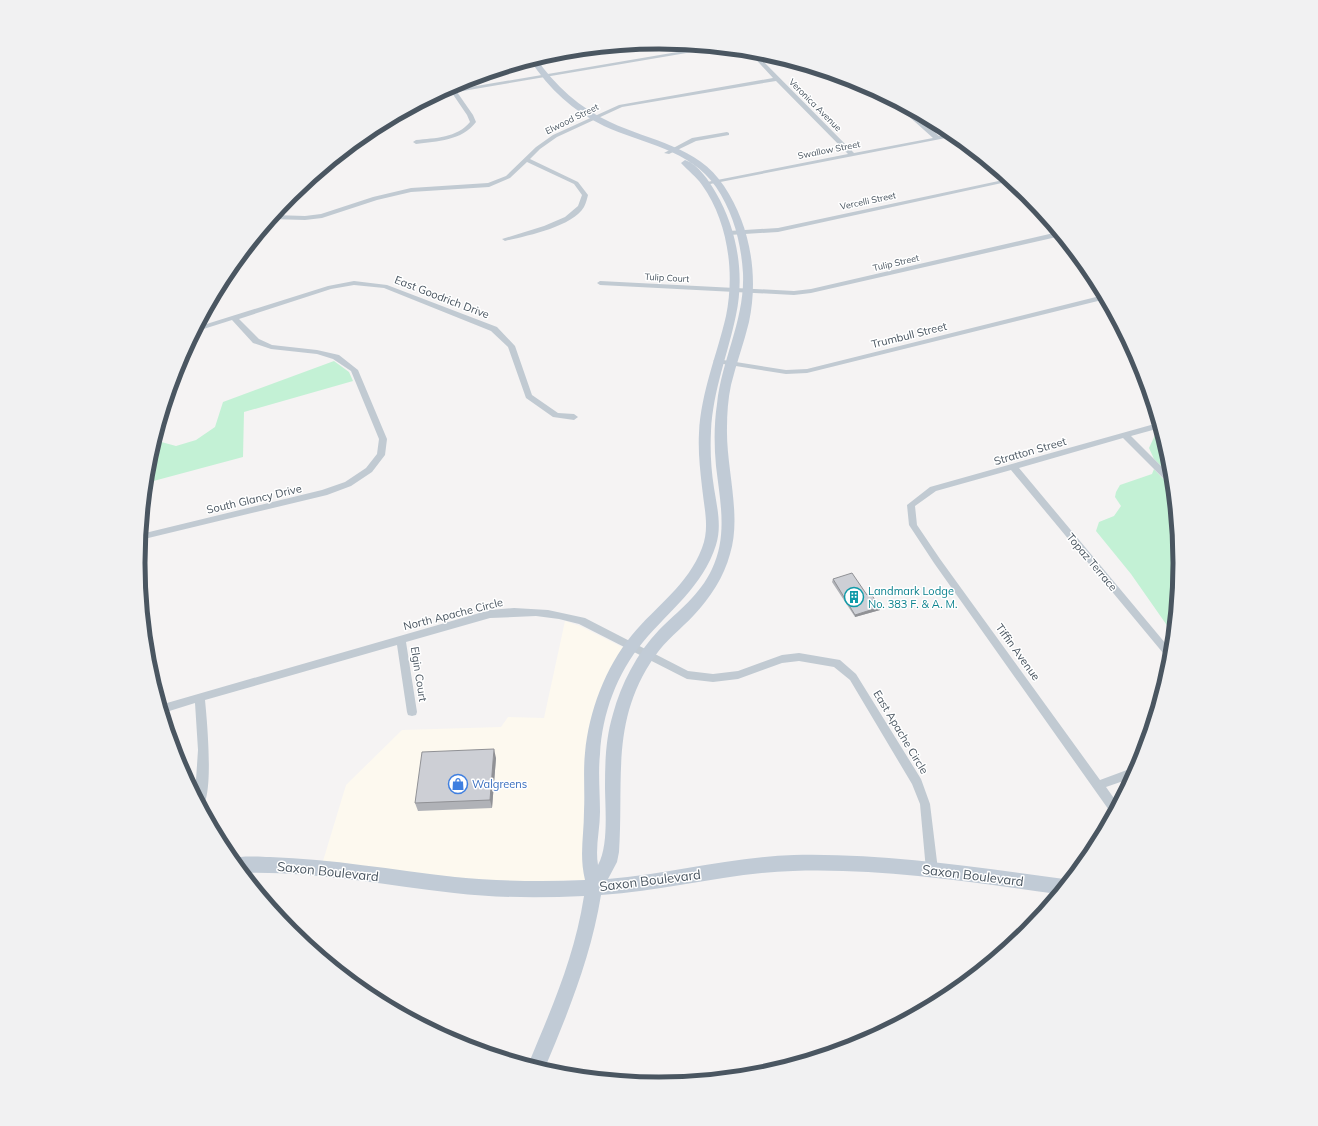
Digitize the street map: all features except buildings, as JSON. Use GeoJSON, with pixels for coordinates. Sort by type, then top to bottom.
{"type":"FeatureCollection","features":[{"type":"Feature","properties":{"kind":"street"},"geometry":{"type":"LineString","coordinates":[[457,90],[696,50]]}},
{"type":"Feature","properties":{"kind":"street","name":"Veronica Avenue"},"geometry":{"type":"LineString","coordinates":[[757,59],[852,155]]}},
{"type":"Feature","properties":{"kind":"street"},"geometry":{"type":"LineString","coordinates":[[534,65],[537,78],[592,120]]}},
{"type":"Feature","properties":{"kind":"street","name":"Elwood Street"},"geometry":{"type":"LineString","coordinates":[[279,217],[305,218],[322,216],[375,198],[411,190],[489,185],[508,177],[538,148],[555,136],[621,106],[776,79]]}},
{"type":"Feature","properties":{"kind":"street"},"geometry":{"type":"LineString","coordinates":[[416,142],[459,134],[470,127],[472,122],[470,115],[454,92]]}},
{"type":"Feature","properties":{"kind":"street"},"geometry":{"type":"LineString","coordinates":[[538,1062],[563,1006],[578,960],[589,921],[595,887],[611,857],[613,754],[619,716],[640,666],[663,636],[689,610],[707,589],[718,569],[726,547],[730,520],[721,460],[722,400],[744,320],[747,290],[747,268],[735,232],[718,206],[712,182],[671,151],[615,134],[556,101]]}},
{"type":"Feature","properties":{"kind":"street"},"geometry":{"type":"LineString","coordinates":[[913,116],[937,138]]}},
{"type":"Feature","properties":{"kind":"street"},"geometry":{"type":"LineString","coordinates":[[671,151],[694,139],[727,134]]}},
{"type":"Feature","properties":{"kind":"street","name":"Swallow Street"},"geometry":{"type":"LineString","coordinates":[[712,182],[946,137]]}},
{"type":"Feature","properties":{"kind":"street"},"geometry":{"type":"LineString","coordinates":[[505,239],[540,229],[571,216],[581,207],[585,195],[576,183],[527,160]]}},
{"type":"Feature","properties":{"kind":"street","name":"Vercelli Street"},"geometry":{"type":"LineString","coordinates":[[735,232],[778,230],[1003,182]]}},
{"type":"Feature","properties":{"kind":"street"},"geometry":{"type":"LineString","coordinates":[[595,887],[589,860],[592,817],[592,753],[603,702],[618,669],[631,646],[648,626],[678,599],[693,580],[700,568],[712,537],[713,524],[708,488],[704,433],[711,384],[728,326],[734,290],[735,232]]}},
{"type":"Feature","properties":{"kind":"street","name":"Tulip Street"},"geometry":{"type":"LineString","coordinates":[[734,290],[794,293],[811,291],[1055,235]]}},
{"type":"Feature","properties":{"kind":"street","name":"East Goodrich Drive"},"geometry":{"type":"LineString","coordinates":[[202,328],[330,287],[354,283],[385,286],[494,328],[511,346],[529,396],[556,415],[574,417]]}},
{"type":"Feature","properties":{"kind":"street","name":"Tulip Court"},"geometry":{"type":"LineString","coordinates":[[600,283],[734,290]]}},
{"type":"Feature","properties":{"kind":"street","name":"Trumbull Street"},"geometry":{"type":"LineString","coordinates":[[717,361],[786,372],[807,372],[1099,298]]}},
{"type":"Feature","properties":{"kind":"street","name":"South Glancy Drive"},"geometry":{"type":"LineString","coordinates":[[146,536],[324,493],[348,484],[369,470],[381,455],[383,439],[354,370],[336,357],[317,352],[270,347],[256,341],[234,318]]}},
{"type":"Feature","properties":{"kind":"street","name":"Stratton Street"},"geometry":{"type":"LineString","coordinates":[[911,505],[933,489],[1154,426]]}},
{"type":"Feature","properties":{"kind":"street"},"geometry":{"type":"LineString","coordinates":[[1125,435],[1165,475]]}},
{"type":"Feature","properties":{"kind":"street","name":"Topaz Terrace"},"geometry":{"type":"LineString","coordinates":[[1013,467],[1165,649]]}},
{"type":"Feature","properties":{"kind":"street","name":"Tiffin Avenue"},"geometry":{"type":"LineString","coordinates":[[911,505],[913,525],[937,561],[1112,805]]}},
{"type":"Feature","properties":{"kind":"street","name":"North Apache Circle"},"geometry":{"type":"LineString","coordinates":[[166,707],[490,614],[511,611],[536,611],[582,621],[687,675],[713,678],[738,675],[782,659],[799,657],[814,658]]}},
{"type":"Feature","properties":{"kind":"street","name":"Elgin Court"},"geometry":{"type":"LineString","coordinates":[[401,640],[412,712]]}},
{"type":"Feature","properties":{"kind":"street","name":"East Apache Circle"},"geometry":{"type":"LineString","coordinates":[[814,658],[837,663],[853,677],[917,782],[925,804],[932,870]]}},
{"type":"Feature","properties":{"kind":"street"},"geometry":{"type":"LineString","coordinates":[[200,697],[204,754],[203,786],[201,795]]}},
{"type":"Feature","properties":{"kind":"street"},"geometry":{"type":"LineString","coordinates":[[1099,785],[1127,775]]}},
{"type":"Feature","properties":{"kind":"street","name":"Saxon Boulevard"},"geometry":{"type":"LineString","coordinates":[[243,865],[340,870],[454,885],[513,889],[556,889],[627,885],[743,867],[793,863],[887,864],[1058,886]]}},
{"type":"Feature","properties":{"kind":"shaded area"},"geometry":{"type":"Polygon","coordinates":[[[565,621],[580,626],[624,648],[605,682],[587,880],[520,882],[462,878],[323,861],[346,785],[402,730],[501,727],[508,717],[544,718],[565,621]]]}},
{"type":"Feature","properties":{"kind":"green space"},"geometry":{"type":"Polygon","coordinates":[[[334,361],[349,372],[353,381],[244,412],[243,457],[152,481],[160,442],[176,446],[196,440],[215,427],[223,402],[334,361]]]}},
{"type":"Feature","properties":{"kind":"green space"},"geometry":{"type":"Polygon","coordinates":[[[1156,433],[1164,469],[1154,459],[1149,448],[1156,433]]]}},
{"type":"Feature","properties":{"kind":"green space"},"geometry":{"type":"Polygon","coordinates":[[[1154,469],[1167,483],[1169,496],[1173,563],[1169,628],[1131,574],[1096,531],[1099,522],[1114,516],[1121,506],[1115,497],[1120,485],[1152,474],[1154,469]]]}},
{"type":"Feature","properties":{"kind":"place","name":"Landmark Lodge No. 383 F. & A. M."},"geometry":{"type":"Point","coordinates":[854,597]}},
{"type":"Feature","properties":{"kind":"place","name":"Walgreens"},"geometry":{"type":"Point","coordinates":[458,784]}}]}
